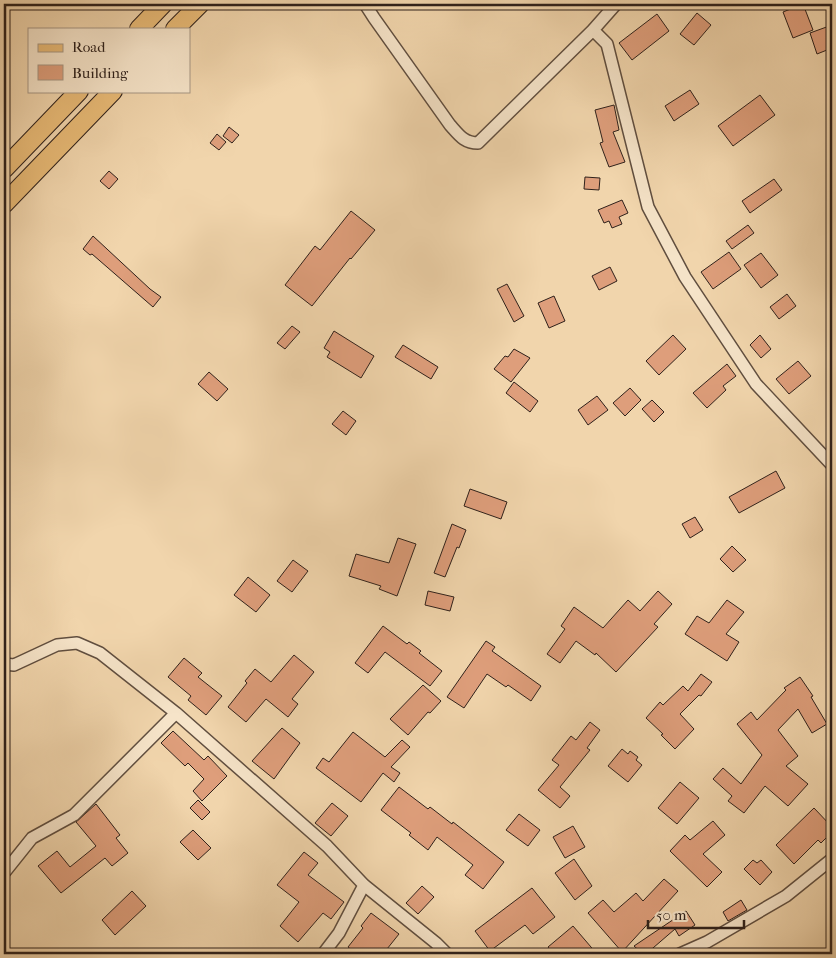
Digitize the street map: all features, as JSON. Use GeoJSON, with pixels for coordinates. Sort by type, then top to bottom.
{"type":"FeatureCollection","features":[{"type":"Feature","properties":{"kind":"main road"},"geometry":{"type":"LineString","coordinates":[[140,28],[163,4]]}},
{"type":"Feature","properties":{"kind":"main road"},"geometry":{"type":"LineString","coordinates":[[176,28],[200,4]]}},
{"type":"Feature","properties":{"kind":"main road"},"geometry":{"type":"LineString","coordinates":[[4,169],[78,92]]}},
{"type":"Feature","properties":{"kind":"main road"},"geometry":{"type":"LineString","coordinates":[[4,204],[112,92]]}},
{"type":"Feature","properties":{"kind":"street"},"geometry":{"type":"LineString","coordinates":[[365,4],[450,125],[463,140],[470,143],[478,143],[593,30],[616,4]]}},
{"type":"Feature","properties":{"kind":"street"},"geometry":{"type":"LineString","coordinates":[[593,30],[607,44],[648,207],[685,277],[756,384],[832,465]]}},
{"type":"Feature","properties":{"kind":"street"},"geometry":{"type":"LineString","coordinates":[[4,664],[14,665],[57,645],[77,643],[100,653],[176,713],[327,846],[364,885],[447,954]]}},
{"type":"Feature","properties":{"kind":"street"},"geometry":{"type":"LineString","coordinates":[[4,873],[32,838],[74,815],[176,713]]}},
{"type":"Feature","properties":{"kind":"street"},"geometry":{"type":"LineString","coordinates":[[680,954],[707,942],[786,896],[832,859]]}},
{"type":"Feature","properties":{"kind":"street"},"geometry":{"type":"LineString","coordinates":[[323,954],[339,933],[364,885]]}},
{"type":"Feature","properties":{"kind":"building"},"geometry":{"type":"Polygon","coordinates":[[[803,4],[813,30],[793,38],[783,12],[803,4]]]}},
{"type":"Feature","properties":{"kind":"building"},"geometry":{"type":"Polygon","coordinates":[[[697,13],[711,25],[694,45],[680,34],[697,13]]]}},
{"type":"Feature","properties":{"kind":"building"},"geometry":{"type":"Polygon","coordinates":[[[657,14],[669,31],[632,60],[619,43],[657,14]]]}},
{"type":"Feature","properties":{"kind":"building"},"geometry":{"type":"Polygon","coordinates":[[[832,25],[832,48],[817,54],[810,33],[832,25]]]}},
{"type":"Feature","properties":{"kind":"building"},"geometry":{"type":"Polygon","coordinates":[[[690,90],[699,104],[674,121],[665,106],[690,90]]]}},
{"type":"Feature","properties":{"kind":"building"},"geometry":{"type":"Polygon","coordinates":[[[760,95],[775,115],[733,146],[718,126],[760,95]]]}},
{"type":"Feature","properties":{"kind":"building"},"geometry":{"type":"Polygon","coordinates":[[[614,105],[619,130],[613,132],[625,162],[609,167],[600,143],[603,142],[595,110],[614,105]]]}},
{"type":"Feature","properties":{"kind":"building"},"geometry":{"type":"Polygon","coordinates":[[[229,127],[239,135],[232,143],[223,136],[229,127]]]}},
{"type":"Feature","properties":{"kind":"building"},"geometry":{"type":"Polygon","coordinates":[[[217,134],[226,142],[219,150],[210,143],[217,134]]]}},
{"type":"Feature","properties":{"kind":"building"},"geometry":{"type":"Polygon","coordinates":[[[109,171],[118,179],[109,189],[100,181],[109,171]]]}},
{"type":"Feature","properties":{"kind":"building"},"geometry":{"type":"Polygon","coordinates":[[[585,177],[600,178],[599,190],[584,189],[585,177]]]}},
{"type":"Feature","properties":{"kind":"building"},"geometry":{"type":"Polygon","coordinates":[[[774,179],[782,190],[750,213],[742,201],[774,179]]]}},
{"type":"Feature","properties":{"kind":"building"},"geometry":{"type":"Polygon","coordinates":[[[622,200],[628,213],[619,217],[622,224],[612,228],[609,221],[604,223],[598,210],[622,200]]]}},
{"type":"Feature","properties":{"kind":"building"},"geometry":{"type":"Polygon","coordinates":[[[351,211],[375,230],[312,306],[285,285],[315,246],[320,250],[351,211]]]}},
{"type":"Feature","properties":{"kind":"building"},"geometry":{"type":"Polygon","coordinates":[[[748,225],[754,233],[732,249],[726,241],[748,225]]]}},
{"type":"Feature","properties":{"kind":"building"},"geometry":{"type":"Polygon","coordinates":[[[93,236],[161,297],[153,307],[92,254],[90,255],[83,249],[93,236]]]}},
{"type":"Feature","properties":{"kind":"building"},"geometry":{"type":"Polygon","coordinates":[[[729,252],[741,269],[713,289],[701,272],[729,252]]]}},
{"type":"Feature","properties":{"kind":"building"},"geometry":{"type":"Polygon","coordinates":[[[761,253],[778,275],[761,288],[744,265],[761,253]]]}},
{"type":"Feature","properties":{"kind":"building"},"geometry":{"type":"Polygon","coordinates":[[[610,267],[617,281],[599,290],[592,276],[610,267]]]}},
{"type":"Feature","properties":{"kind":"building"},"geometry":{"type":"Polygon","coordinates":[[[507,284],[524,316],[514,322],[497,289],[507,284]]]}},
{"type":"Feature","properties":{"kind":"building"},"geometry":{"type":"Polygon","coordinates":[[[787,294],[796,306],[779,319],[770,307],[787,294]]]}},
{"type":"Feature","properties":{"kind":"building"},"geometry":{"type":"Polygon","coordinates":[[[554,296],[565,321],[549,328],[538,303],[554,296]]]}},
{"type":"Feature","properties":{"kind":"building"},"geometry":{"type":"Polygon","coordinates":[[[292,326],[300,332],[285,349],[277,343],[292,326]]]}},
{"type":"Feature","properties":{"kind":"building"},"geometry":{"type":"Polygon","coordinates":[[[334,331],[374,356],[361,378],[327,357],[330,352],[324,348],[334,331]]]}},
{"type":"Feature","properties":{"kind":"building"},"geometry":{"type":"Polygon","coordinates":[[[673,335],[686,349],[659,375],[646,361],[673,335]]]}},
{"type":"Feature","properties":{"kind":"building"},"geometry":{"type":"Polygon","coordinates":[[[760,335],[771,349],[761,358],[750,345],[760,335]]]}},
{"type":"Feature","properties":{"kind":"building"},"geometry":{"type":"Polygon","coordinates":[[[403,345],[438,367],[431,379],[395,357],[403,345]]]}},
{"type":"Feature","properties":{"kind":"building"},"geometry":{"type":"Polygon","coordinates":[[[514,349],[530,358],[511,382],[494,369],[514,349]]]}},
{"type":"Feature","properties":{"kind":"building"},"geometry":{"type":"Polygon","coordinates":[[[798,361],[811,376],[789,394],[776,379],[798,361]]]}},
{"type":"Feature","properties":{"kind":"building"},"geometry":{"type":"Polygon","coordinates":[[[727,364],[736,376],[723,386],[726,390],[707,408],[693,393],[727,364]]]}},
{"type":"Feature","properties":{"kind":"building"},"geometry":{"type":"Polygon","coordinates":[[[209,372],[228,389],[217,401],[198,384],[209,372]]]}},
{"type":"Feature","properties":{"kind":"building"},"geometry":{"type":"Polygon","coordinates":[[[514,382],[538,401],[530,412],[506,393],[514,382]]]}},
{"type":"Feature","properties":{"kind":"building"},"geometry":{"type":"Polygon","coordinates":[[[630,388],[641,400],[625,416],[613,403],[630,388]]]}},
{"type":"Feature","properties":{"kind":"building"},"geometry":{"type":"Polygon","coordinates":[[[597,396],[608,410],[588,425],[578,410],[597,396]]]}},
{"type":"Feature","properties":{"kind":"building"},"geometry":{"type":"Polygon","coordinates":[[[652,400],[664,412],[654,422],[642,409],[652,400]]]}},
{"type":"Feature","properties":{"kind":"building"},"geometry":{"type":"Polygon","coordinates":[[[343,411],[356,421],[346,435],[332,424],[343,411]]]}},
{"type":"Feature","properties":{"kind":"building"},"geometry":{"type":"Polygon","coordinates":[[[776,471],[785,488],[739,513],[729,497],[776,471]]]}},
{"type":"Feature","properties":{"kind":"building"},"geometry":{"type":"Polygon","coordinates":[[[470,489],[507,502],[501,519],[464,506],[470,489]]]}},
{"type":"Feature","properties":{"kind":"building"},"geometry":{"type":"Polygon","coordinates":[[[695,517],[703,530],[690,538],[682,524],[695,517]]]}},
{"type":"Feature","properties":{"kind":"building"},"geometry":{"type":"Polygon","coordinates":[[[452,524],[466,530],[445,577],[434,573],[452,524]]]}},
{"type":"Feature","properties":{"kind":"building"},"geometry":{"type":"Polygon","coordinates":[[[398,538],[416,544],[397,596],[379,589],[381,586],[349,576],[356,554],[389,563],[398,538]]]}},
{"type":"Feature","properties":{"kind":"building"},"geometry":{"type":"Polygon","coordinates":[[[732,546],[746,560],[733,572],[720,559],[732,546]]]}},
{"type":"Feature","properties":{"kind":"building"},"geometry":{"type":"Polygon","coordinates":[[[293,560],[308,571],[292,592],[277,581],[293,560]]]}},
{"type":"Feature","properties":{"kind":"building"},"geometry":{"type":"Polygon","coordinates":[[[248,577],[270,595],[256,612],[234,595],[248,577]]]}},
{"type":"Feature","properties":{"kind":"building"},"geometry":{"type":"Polygon","coordinates":[[[428,591],[454,597],[450,611],[425,605],[428,591]]]}},
{"type":"Feature","properties":{"kind":"building"},"geometry":{"type":"Polygon","coordinates":[[[658,591],[672,604],[654,624],[658,627],[616,672],[596,653],[595,655],[576,641],[560,663],[547,654],[565,629],[561,626],[574,607],[603,628],[628,600],[640,611],[658,591]]]}},
{"type":"Feature","properties":{"kind":"building"},"geometry":{"type":"Polygon","coordinates":[[[727,600],[744,612],[726,634],[739,642],[727,661],[685,634],[697,616],[709,623],[727,600]]]}},
{"type":"Feature","properties":{"kind":"building"},"geometry":{"type":"Polygon","coordinates":[[[383,626],[407,644],[409,642],[421,651],[419,653],[442,671],[430,686],[385,652],[368,673],[355,663],[383,626]]]}},
{"type":"Feature","properties":{"kind":"building"},"geometry":{"type":"Polygon","coordinates":[[[486,641],[495,647],[492,651],[541,686],[531,701],[508,685],[506,687],[487,674],[464,708],[447,697],[486,641]]]}},
{"type":"Feature","properties":{"kind":"building"},"geometry":{"type":"Polygon","coordinates":[[[294,655],[314,672],[292,699],[298,704],[288,717],[266,699],[246,722],[228,707],[247,683],[245,681],[255,669],[271,682],[294,655]]]}},
{"type":"Feature","properties":{"kind":"building"},"geometry":{"type":"Polygon","coordinates":[[[184,658],[202,673],[198,677],[222,696],[206,715],[188,700],[191,696],[168,677],[184,658]]]}},
{"type":"Feature","properties":{"kind":"building"},"geometry":{"type":"Polygon","coordinates":[[[701,674],[712,682],[701,696],[699,695],[680,714],[694,729],[675,749],[646,718],[660,702],[663,705],[683,686],[688,691],[701,674]]]}},
{"type":"Feature","properties":{"kind":"building"},"geometry":{"type":"Polygon","coordinates":[[[800,677],[813,696],[811,697],[827,724],[812,733],[798,709],[778,730],[798,756],[786,766],[808,784],[788,806],[765,786],[744,813],[728,801],[732,796],[713,779],[723,768],[741,784],[762,755],[737,724],[751,712],[757,720],[786,690],[784,688],[800,677]]]}},
{"type":"Feature","properties":{"kind":"building"},"geometry":{"type":"Polygon","coordinates":[[[423,685],[441,701],[430,713],[428,712],[408,735],[390,719],[423,685]]]}},
{"type":"Feature","properties":{"kind":"building"},"geometry":{"type":"Polygon","coordinates":[[[590,722],[600,730],[587,748],[590,750],[560,787],[570,796],[560,808],[538,790],[559,765],[552,760],[571,736],[576,740],[590,722]]]}},
{"type":"Feature","properties":{"kind":"building"},"geometry":{"type":"Polygon","coordinates":[[[282,728],[300,743],[274,779],[252,761],[282,728]]]}},
{"type":"Feature","properties":{"kind":"building"},"geometry":{"type":"Polygon","coordinates":[[[173,731],[204,760],[208,756],[227,776],[202,801],[193,791],[204,779],[188,763],[185,766],[161,743],[173,731]]]}},
{"type":"Feature","properties":{"kind":"building"},"geometry":{"type":"Polygon","coordinates":[[[353,732],[385,757],[402,740],[410,747],[391,767],[400,773],[394,782],[383,773],[361,802],[316,768],[323,758],[329,762],[353,732]]]}},
{"type":"Feature","properties":{"kind":"building"},"geometry":{"type":"Polygon","coordinates":[[[622,749],[628,754],[630,751],[638,757],[636,760],[642,765],[628,782],[608,766],[622,749]]]}},
{"type":"Feature","properties":{"kind":"building"},"geometry":{"type":"Polygon","coordinates":[[[680,782],[699,798],[677,824],[658,808],[680,782]]]}},
{"type":"Feature","properties":{"kind":"building"},"geometry":{"type":"Polygon","coordinates":[[[399,787],[428,809],[430,807],[452,824],[453,822],[504,862],[483,889],[465,875],[473,865],[437,837],[428,850],[409,835],[411,833],[381,810],[399,787]]]}},
{"type":"Feature","properties":{"kind":"building"},"geometry":{"type":"Polygon","coordinates":[[[198,800],[210,812],[202,820],[190,808],[198,800]]]}},
{"type":"Feature","properties":{"kind":"building"},"geometry":{"type":"Polygon","coordinates":[[[332,803],[348,816],[331,836],[315,823],[332,803]]]}},
{"type":"Feature","properties":{"kind":"building"},"geometry":{"type":"Polygon","coordinates":[[[96,804],[120,835],[116,838],[128,853],[112,866],[105,858],[61,893],[38,866],[57,851],[70,867],[96,846],[76,822],[96,804]]]}},
{"type":"Feature","properties":{"kind":"building"},"geometry":{"type":"Polygon","coordinates":[[[814,808],[832,827],[832,832],[821,843],[818,840],[794,864],[776,845],[814,808]]]}},
{"type":"Feature","properties":{"kind":"building"},"geometry":{"type":"Polygon","coordinates":[[[519,814],[540,830],[528,846],[506,830],[519,814]]]}},
{"type":"Feature","properties":{"kind":"building"},"geometry":{"type":"Polygon","coordinates":[[[713,821],[725,835],[703,854],[722,872],[707,887],[670,851],[685,835],[690,840],[713,821]]]}},
{"type":"Feature","properties":{"kind":"building"},"geometry":{"type":"Polygon","coordinates":[[[573,826],[585,847],[565,858],[553,837],[573,826]]]}},
{"type":"Feature","properties":{"kind":"building"},"geometry":{"type":"Polygon","coordinates":[[[193,830],[211,848],[198,860],[180,842],[193,830]]]}},
{"type":"Feature","properties":{"kind":"building"},"geometry":{"type":"Polygon","coordinates":[[[304,852],[318,863],[308,875],[344,902],[331,919],[323,913],[298,942],[280,926],[299,902],[277,885],[304,852]]]}},
{"type":"Feature","properties":{"kind":"building"},"geometry":{"type":"Polygon","coordinates":[[[574,859],[592,886],[575,900],[555,873],[574,859]]]}},
{"type":"Feature","properties":{"kind":"building"},"geometry":{"type":"Polygon","coordinates":[[[753,860],[757,863],[761,860],[772,872],[760,885],[744,869],[753,860]]]}},
{"type":"Feature","properties":{"kind":"building"},"geometry":{"type":"Polygon","coordinates":[[[664,879],[678,891],[622,952],[588,913],[603,900],[614,912],[636,893],[643,901],[664,879]]]}},
{"type":"Feature","properties":{"kind":"building"},"geometry":{"type":"Polygon","coordinates":[[[422,886],[434,897],[418,914],[406,903],[422,886]]]}},
{"type":"Feature","properties":{"kind":"building"},"geometry":{"type":"Polygon","coordinates":[[[532,888],[555,917],[533,934],[525,925],[490,951],[475,931],[532,888]]]}},
{"type":"Feature","properties":{"kind":"building"},"geometry":{"type":"Polygon","coordinates":[[[132,891],[146,906],[115,935],[102,920],[132,891]]]}},
{"type":"Feature","properties":{"kind":"building"},"geometry":{"type":"Polygon","coordinates":[[[741,900],[747,910],[728,921],[723,912],[741,900]]]}},
{"type":"Feature","properties":{"kind":"building"},"geometry":{"type":"Polygon","coordinates":[[[686,911],[695,925],[679,936],[675,929],[646,954],[643,954],[634,946],[686,911]]]}},
{"type":"Feature","properties":{"kind":"building"},"geometry":{"type":"Polygon","coordinates":[[[371,913],[399,934],[383,954],[357,954],[348,947],[363,928],[361,926],[371,913]]]}},
{"type":"Feature","properties":{"kind":"building"},"geometry":{"type":"Polygon","coordinates":[[[573,926],[597,954],[554,954],[548,947],[573,926]]]}}]}
